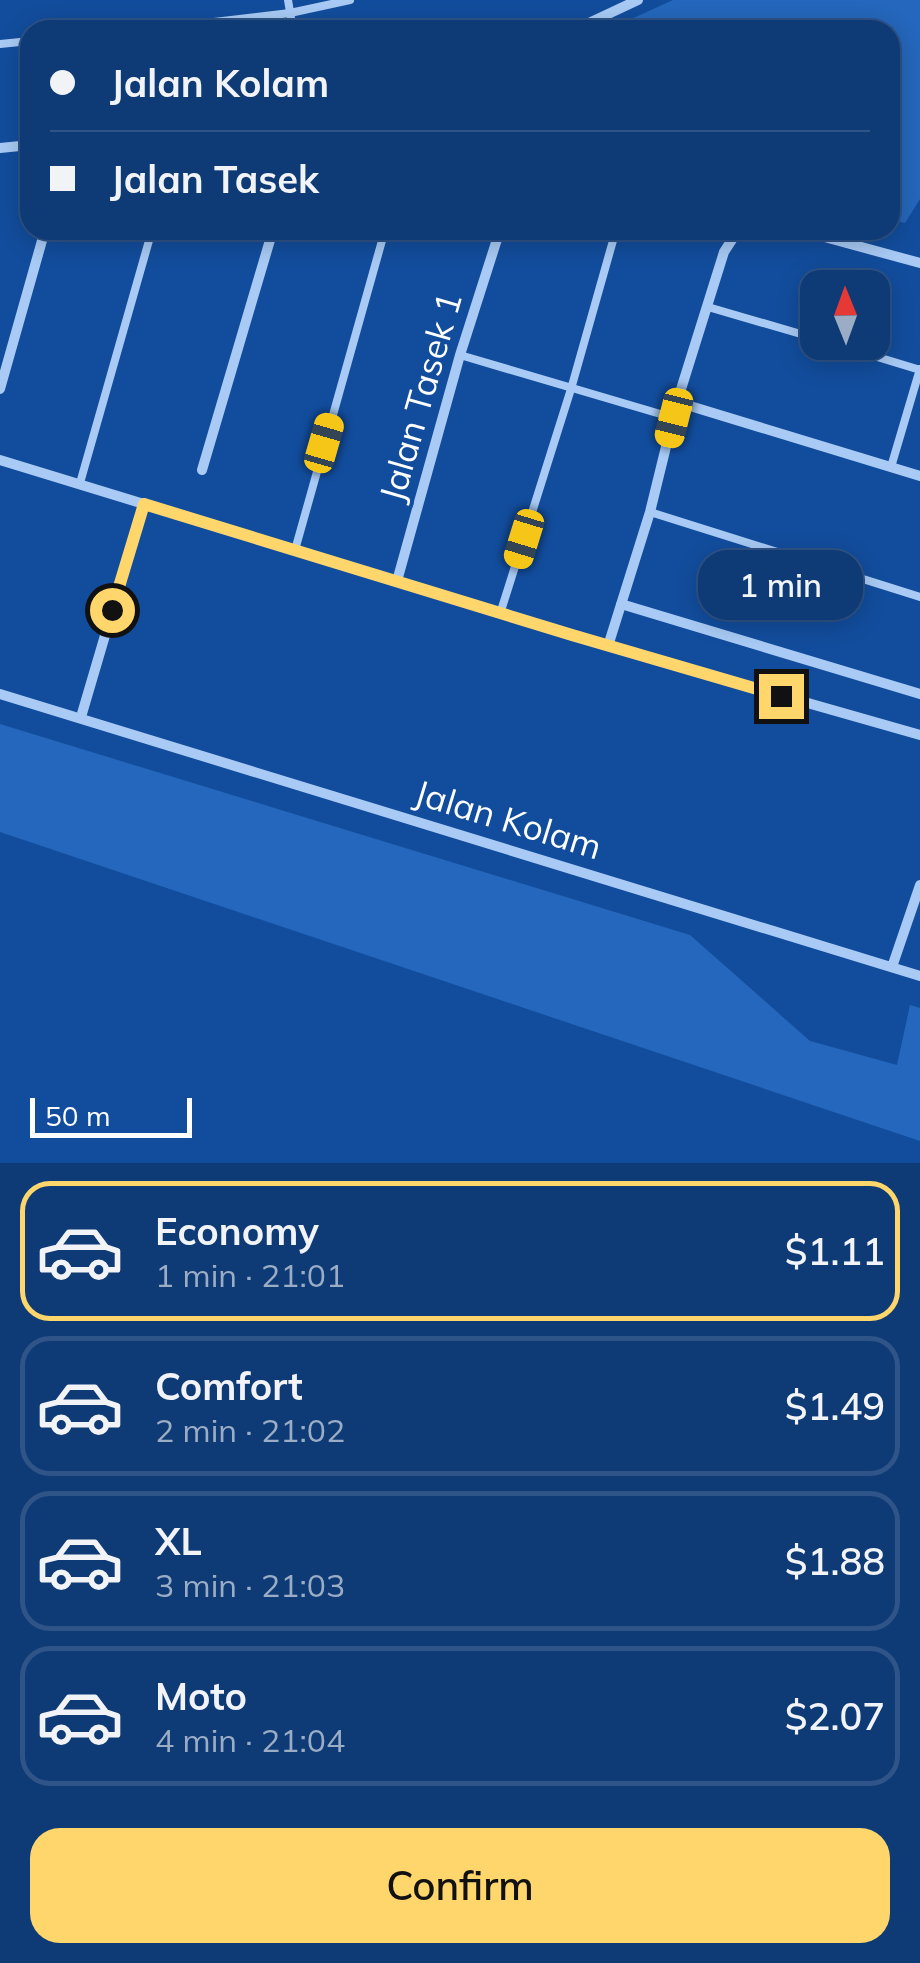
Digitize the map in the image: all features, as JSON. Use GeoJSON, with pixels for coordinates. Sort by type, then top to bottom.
{"type":"FeatureCollection","features":[{"type":"Feature","properties":{"kind":"street"},"geometry":{"type":"LineString","coordinates":[[595,20],[638,0]]}},
{"type":"Feature","properties":{"kind":"street"},"geometry":{"type":"LineString","coordinates":[[0,389],[42,240]]}},
{"type":"Feature","properties":{"kind":"street"},"geometry":{"type":"LineString","coordinates":[[202,470],[269,240]]}},
{"type":"Feature","properties":{"kind":"street","name":"Jalan Tasek 1"},"geometry":{"type":"LineString","coordinates":[[397,581],[460,355],[497,240]]}},
{"type":"Feature","properties":{"kind":"street"},"geometry":{"type":"LineString","coordinates":[[608,646],[650,512],[677,402],[724,252],[733,240]]}},
{"type":"Feature","properties":{"kind":"street"},"geometry":{"type":"LineString","coordinates":[[836,240],[920,263]]}},
{"type":"Feature","properties":{"kind":"street"},"geometry":{"type":"LineString","coordinates":[[677,402],[920,476]]}},
{"type":"Feature","properties":{"kind":"street"},"geometry":{"type":"LineString","coordinates":[[0,460],[500,614],[920,735]]}},
{"type":"Feature","properties":{"kind":"street"},"geometry":{"type":"LineString","coordinates":[[81,717],[144,504]]}},
{"type":"Feature","properties":{"kind":"street"},"geometry":{"type":"LineString","coordinates":[[620,604],[920,694]]}},
{"type":"Feature","properties":{"kind":"street","name":"Jalan Kolam"},"geometry":{"type":"LineString","coordinates":[[0,694],[920,976]]}},
{"type":"Feature","properties":{"kind":"street"},"geometry":{"type":"LineString","coordinates":[[892,966],[920,884]]}},
{"type":"Feature","properties":{"kind":"lane"},"geometry":{"type":"LineString","coordinates":[[288,0],[291,20]]}},
{"type":"Feature","properties":{"kind":"lane"},"geometry":{"type":"LineString","coordinates":[[231,20],[350,0]]}},
{"type":"Feature","properties":{"kind":"lane"},"geometry":{"type":"LineString","coordinates":[[80,483],[149,240]]}},
{"type":"Feature","properties":{"kind":"lane"},"geometry":{"type":"LineString","coordinates":[[294,550],[382,240]]}},
{"type":"Feature","properties":{"kind":"lane"},"geometry":{"type":"LineString","coordinates":[[500,614],[613,240]]}},
{"type":"Feature","properties":{"kind":"lane"},"geometry":{"type":"LineString","coordinates":[[708,307],[800,335]]}},
{"type":"Feature","properties":{"kind":"lane"},"geometry":{"type":"LineString","coordinates":[[460,355],[674,418]]}},
{"type":"Feature","properties":{"kind":"lane"},"geometry":{"type":"LineString","coordinates":[[889,360],[920,369],[891,467]]}},
{"type":"Feature","properties":{"kind":"lane"},"geometry":{"type":"LineString","coordinates":[[650,512],[920,597]]}},
{"type":"Feature","properties":{"kind":"shaded area"},"geometry":{"type":"Polygon","coordinates":[[[673,0],[920,0],[920,199],[905,223],[900,222],[900,20],[629,20],[673,0]]]}},
{"type":"Feature","properties":{"kind":"shaded area"},"geometry":{"type":"Polygon","coordinates":[[[0,724],[690,935],[810,1041],[897,1065],[910,1005],[920,1008],[920,1141],[0,832],[0,724]]]}},
{"type":"Feature","properties":{"kind":"route"},"geometry":{"type":"LineString","coordinates":[[112,610],[144,504],[781,696]]}}]}
